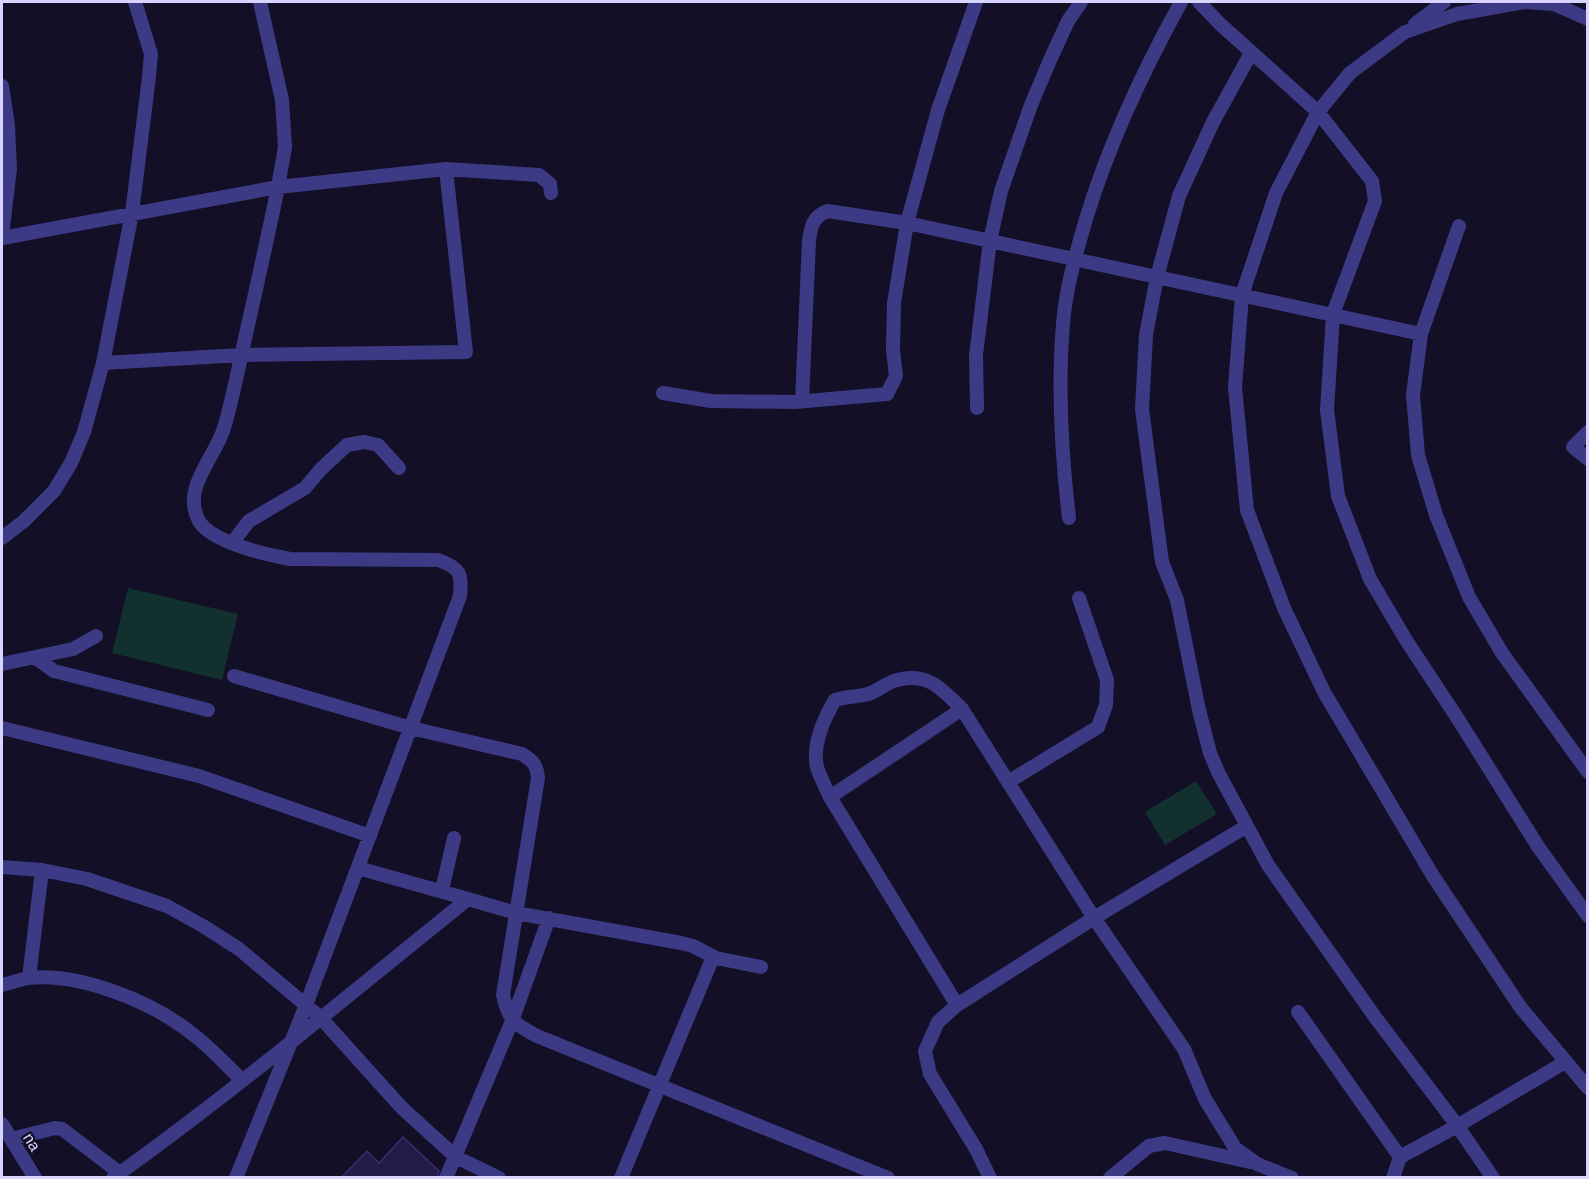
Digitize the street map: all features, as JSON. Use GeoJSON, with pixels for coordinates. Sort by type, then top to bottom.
{"type":"FeatureCollection","features":[{"type":"Feature","properties":{"kind":"street"},"geometry":{"type":"LineString","coordinates":[[2,538],[24,521],[54,491],[84,432],[104,363],[132,213],[151,54],[135,2]]}},
{"type":"Feature","properties":{"kind":"street"},"geometry":{"type":"LineString","coordinates":[[236,1178],[306,1005],[411,728],[460,596],[462,580],[459,572],[452,565],[438,560],[290,559],[268,556],[232,543],[199,522],[194,503],[196,484],[224,430],[285,147],[282,100],[260,2]]}},
{"type":"Feature","properties":{"kind":"street"},"geometry":{"type":"LineString","coordinates":[[663,393],[711,401],[802,401],[887,394],[896,376],[892,350],[894,303],[907,223],[938,110],[976,2]]}},
{"type":"Feature","properties":{"kind":"street"},"geometry":{"type":"LineString","coordinates":[[977,408],[976,355],[990,241],[1001,190],[1031,105],[1068,21],[1081,2]]}},
{"type":"Feature","properties":{"kind":"street"},"geometry":{"type":"LineString","coordinates":[[1069,518],[1062,462],[1060,376],[1065,312],[1074,259],[1101,171],[1125,112],[1181,2]]}},
{"type":"Feature","properties":{"kind":"street"},"geometry":{"type":"LineString","coordinates":[[1199,2],[1251,53],[1318,112],[1372,182],[1375,201],[1333,314],[1327,410],[1338,496],[1370,579],[1406,640],[1539,848],[1587,916]]}},
{"type":"Feature","properties":{"kind":"street"},"geometry":{"type":"LineString","coordinates":[[1444,2],[1350,73],[1318,112],[1276,193],[1242,295],[1236,387],[1247,510],[1284,608],[1324,692],[1433,876],[1521,1008],[1587,1088]]}},
{"type":"Feature","properties":{"kind":"street"},"geometry":{"type":"LineString","coordinates":[[1405,32],[1457,14],[1524,2],[1554,4],[1587,19]]}},
{"type":"Feature","properties":{"kind":"street"},"geometry":{"type":"LineString","coordinates":[[1251,53],[1213,122],[1179,196],[1157,277],[1146,335],[1142,409],[1162,562],[1172,584],[1183,622],[1199,710],[1210,753],[1219,774],[1275,875],[1493,1178]]}},
{"type":"Feature","properties":{"kind":"street"},"geometry":{"type":"LineString","coordinates":[[2,86],[8,125],[10,169],[2,237],[278,187],[446,169],[538,175],[550,184],[551,193]]}},
{"type":"Feature","properties":{"kind":"street"},"geometry":{"type":"LineString","coordinates":[[104,363],[241,355],[466,352],[446,169]]}},
{"type":"Feature","properties":{"kind":"street"},"geometry":{"type":"LineString","coordinates":[[802,401],[808,241],[811,224],[819,214],[828,211],[907,223],[1421,334]]}},
{"type":"Feature","properties":{"kind":"street"},"geometry":{"type":"LineString","coordinates":[[1459,226],[1421,334],[1413,394],[1418,455],[1436,515],[1469,597],[1502,653],[1587,772]]}},
{"type":"Feature","properties":{"kind":"street"},"geometry":{"type":"LineString","coordinates":[[1587,432],[1573,447],[1587,459]]}},
{"type":"Feature","properties":{"kind":"street"},"geometry":{"type":"LineString","coordinates":[[232,543],[249,521],[305,488],[321,469],[347,445],[364,442],[378,445],[399,468]]}},
{"type":"Feature","properties":{"kind":"street"},"geometry":{"type":"LineString","coordinates":[[1008,782],[1098,727],[1106,705],[1107,680],[1079,598]]}},
{"type":"Feature","properties":{"kind":"street"},"geometry":{"type":"LineString","coordinates":[[2,664],[74,649],[96,636]]}},
{"type":"Feature","properties":{"kind":"street"},"geometry":{"type":"LineString","coordinates":[[36,658],[54,671],[208,710]]}},
{"type":"Feature","properties":{"kind":"street"},"geometry":{"type":"LineString","coordinates":[[234,676],[411,728],[522,754],[532,760],[537,767],[538,778],[503,995],[512,1021],[537,1036],[661,1084],[888,1178]]}},
{"type":"Feature","properties":{"kind":"street"},"geometry":{"type":"LineString","coordinates":[[957,1005],[830,797],[817,766],[817,745],[827,713],[835,699],[867,694],[896,680],[918,677],[937,684],[962,709],[1095,918],[1184,1049],[1206,1099],[1225,1134],[1235,1148],[1257,1164]]}},
{"type":"Feature","properties":{"kind":"street"},"geometry":{"type":"LineString","coordinates":[[830,797],[962,709]]}},
{"type":"Feature","properties":{"kind":"street"},"geometry":{"type":"LineString","coordinates":[[2,729],[199,776],[370,836]]}},
{"type":"Feature","properties":{"kind":"street"},"geometry":{"type":"LineString","coordinates":[[990,1178],[976,1149],[930,1074],[926,1051],[938,1023],[957,1005],[1247,826]]}},
{"type":"Feature","properties":{"kind":"street"},"geometry":{"type":"LineString","coordinates":[[442,890],[454,838]]}},
{"type":"Feature","properties":{"kind":"street"},"geometry":{"type":"LineString","coordinates":[[2,867],[42,870],[87,879],[167,906],[203,926],[239,949],[320,1017],[402,1108],[456,1157],[499,1178]]}},
{"type":"Feature","properties":{"kind":"street"},"geometry":{"type":"LineString","coordinates":[[358,868],[442,890],[516,913],[681,943],[693,946],[713,957],[761,967]]}},
{"type":"Feature","properties":{"kind":"street"},"geometry":{"type":"LineString","coordinates":[[29,978],[42,870]]}},
{"type":"Feature","properties":{"kind":"street"},"geometry":{"type":"LineString","coordinates":[[11,1139],[55,1128],[62,1129],[70,1132],[117,1175],[290,1044],[320,1017],[468,899]]}},
{"type":"Feature","properties":{"kind":"street"},"geometry":{"type":"LineString","coordinates":[[446,1178],[512,1021],[549,918]]}},
{"type":"Feature","properties":{"kind":"street"},"geometry":{"type":"LineString","coordinates":[[621,1178],[713,957]]}},
{"type":"Feature","properties":{"kind":"street"},"geometry":{"type":"LineString","coordinates":[[2,985],[29,978],[66,980],[116,992],[148,1005],[196,1036],[242,1080]]}},
{"type":"Feature","properties":{"kind":"street"},"geometry":{"type":"LineString","coordinates":[[1298,1012],[1400,1157]]}},
{"type":"Feature","properties":{"kind":"street"},"geometry":{"type":"LineString","coordinates":[[1393,1178],[1400,1157],[1565,1062]]}},
{"type":"Feature","properties":{"kind":"street","name":"na"},"geometry":{"type":"LineString","coordinates":[[2,1124],[35,1178]]}},
{"type":"Feature","properties":{"kind":"street"},"geometry":{"type":"LineString","coordinates":[[1110,1178],[1149,1146],[1165,1143],[1257,1164],[1292,1178]]}},
{"type":"Feature","properties":{"kind":"green space"},"geometry":{"type":"Polygon","coordinates":[[[128,588],[238,614],[222,680],[112,653],[128,588]]]}},
{"type":"Feature","properties":{"kind":"green space"},"geometry":{"type":"Polygon","coordinates":[[[1196,781],[1217,814],[1165,845],[1145,812],[1196,781]]]}},
{"type":"Feature","properties":{"kind":"building"},"geometry":{"type":"Polygon","coordinates":[[[403,1137],[439,1171],[437,1178],[341,1178],[367,1151],[379,1163],[403,1137]]]}}]}
